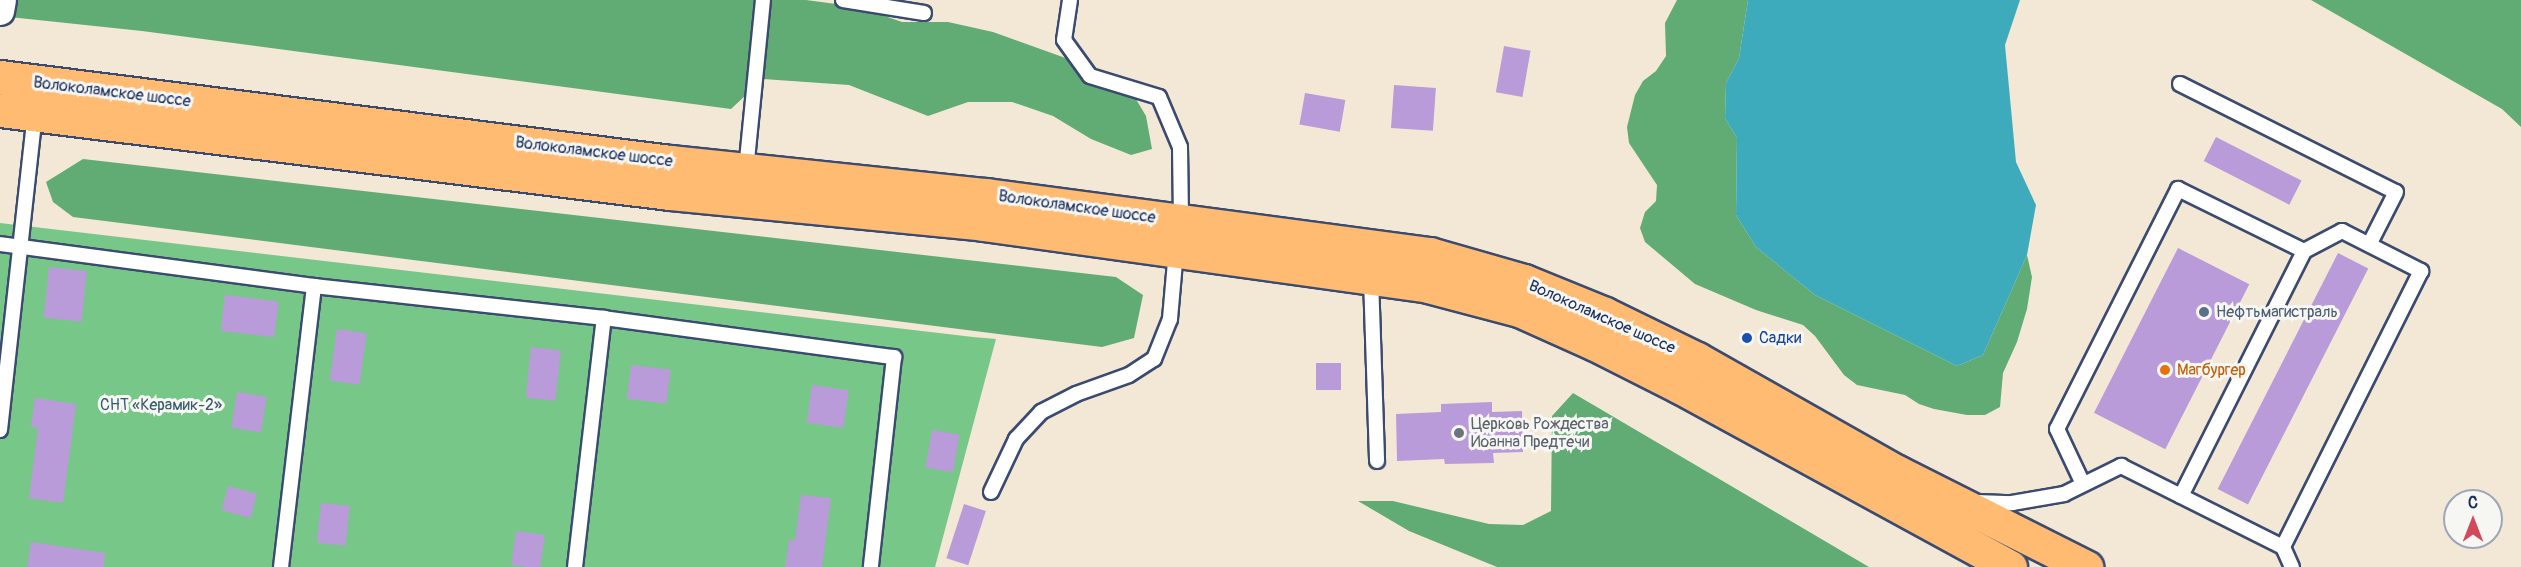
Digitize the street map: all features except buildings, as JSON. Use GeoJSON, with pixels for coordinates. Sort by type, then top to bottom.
{"type":"FeatureCollection","features":[{"type":"Feature","properties":{"kind":"main road","name":"Волоколамское шоссе"},"geometry":{"type":"LineString","coordinates":[[0,77],[36,98],[669,193],[983,224],[1430,254],[1524,281],[1605,314],[1697,360],[1952,501],[2086,567]]}},
{"type":"Feature","properties":{"kind":"main road","name":"Волоколамское шоссе"},"geometry":{"type":"LineString","coordinates":[[0,110],[36,98],[986,195],[1371,278],[1428,286],[1519,310],[1595,344],[1680,387],[2010,567]]}},
{"type":"Feature","properties":{"kind":"street"},"geometry":{"type":"LineString","coordinates":[[0,11],[2,0]]}},
{"type":"Feature","properties":{"kind":"lane"},"geometry":{"type":"LineString","coordinates":[[746,170],[763,0]]}},
{"type":"Feature","properties":{"kind":"lane"},"geometry":{"type":"LineString","coordinates":[[843,0],[924,13]]}},
{"type":"Feature","properties":{"kind":"lane"},"geometry":{"type":"LineString","coordinates":[[991,492],[1016,440],[1041,412],[1076,394],[1129,375],[1154,360],[1170,319],[1179,236],[1180,147],[1159,97],[1090,76],[1064,40],[1070,0]]}},
{"type":"Feature","properties":{"kind":"lane"},"geometry":{"type":"LineString","coordinates":[[2180,84],[2396,192],[2369,245]]}},
{"type":"Feature","properties":{"kind":"lane"},"geometry":{"type":"LineString","coordinates":[[0,430],[36,98]]}},
{"type":"Feature","properties":{"kind":"lane"},"geometry":{"type":"LineString","coordinates":[[2083,484],[2057,429],[2178,189],[2304,251]]}},
{"type":"Feature","properties":{"kind":"lane"},"geometry":{"type":"LineString","coordinates":[[2181,496],[2304,251],[2342,231],[2421,271],[2283,547]]}},
{"type":"Feature","properties":{"kind":"lane"},"geometry":{"type":"LineString","coordinates":[[0,244],[314,286],[604,318],[894,357],[871,567]]}},
{"type":"Feature","properties":{"kind":"lane"},"geometry":{"type":"LineString","coordinates":[[1371,278],[1377,460]]}},
{"type":"Feature","properties":{"kind":"lane"},"geometry":{"type":"LineString","coordinates":[[281,567],[314,286]]}},
{"type":"Feature","properties":{"kind":"lane"},"geometry":{"type":"LineString","coordinates":[[575,567],[604,318]]}},
{"type":"Feature","properties":{"kind":"lane"},"geometry":{"type":"LineString","coordinates":[[1952,501],[2012,503],[2064,494],[2121,466],[2283,547],[2292,567]]}},
{"type":"Feature","properties":{"kind":"green space"},"geometry":{"type":"Polygon","coordinates":[[[0,0],[806,0],[859,7],[902,22],[948,22],[993,32],[1124,79],[1146,116],[1152,149],[1131,155],[1091,139],[1053,116],[1012,102],[968,102],[928,116],[849,85],[763,79],[731,109],[142,31],[0,16],[0,0]]]}},
{"type":"Feature","properties":{"kind":"green space"},"geometry":{"type":"Polygon","coordinates":[[[1677,0],[1748,0],[1739,58],[1726,83],[1725,118],[1737,138],[1736,215],[1756,247],[1815,295],[1957,366],[1983,355],[2027,255],[2032,277],[2027,309],[2017,342],[2003,373],[2000,407],[1985,415],[1967,415],[1934,409],[1919,404],[1905,395],[1857,385],[1844,375],[1815,336],[1803,325],[1756,310],[1695,284],[1645,242],[1640,228],[1645,212],[1656,201],[1657,185],[1629,143],[1627,127],[1635,95],[1643,81],[1656,71],[1666,56],[1665,23],[1677,0]]]}},
{"type":"Feature","properties":{"kind":"green space"},"geometry":{"type":"Polygon","coordinates":[[[2311,0],[2521,0],[2521,127],[2502,109],[2311,0]]]}},
{"type":"Feature","properties":{"kind":"green space"},"geometry":{"type":"Polygon","coordinates":[[[83,159],[1116,277],[1143,295],[1134,338],[1102,347],[73,217],[53,202],[46,182],[83,159]]]}},
{"type":"Feature","properties":{"kind":"green space","name":"СНТ «Керамик-2»"},"geometry":{"type":"Polygon","coordinates":[[[0,223],[996,339],[935,567],[0,567],[0,223]]]}},
{"type":"Feature","properties":{"kind":"green space"},"geometry":{"type":"Polygon","coordinates":[[[1573,393],[1869,567],[1497,567],[1409,531],[1358,501],[1393,501],[1489,524],[1523,525],[1551,511],[1552,416],[1573,393]]]}},
{"type":"Feature","properties":{"kind":"water"},"geometry":{"type":"Polygon","coordinates":[[[1748,0],[2020,0],[2005,45],[2016,162],[2036,205],[2027,255],[1983,355],[1957,366],[1815,295],[1756,247],[1736,215],[1737,138],[1725,118],[1726,83],[1739,58],[1748,0]]]}},
{"type":"Feature","properties":{"kind":"place","name":"Нефтьмагистраль"},"geometry":{"type":"Point","coordinates":[2204,312]}},
{"type":"Feature","properties":{"kind":"place","name":"Садки"},"geometry":{"type":"Point","coordinates":[1747,338]}},
{"type":"Feature","properties":{"kind":"place","name":"Магбургер"},"geometry":{"type":"Point","coordinates":[2165,370]}},
{"type":"Feature","properties":{"kind":"place","name":"Церковь Рождества Иоанна Предтечи"},"geometry":{"type":"Point","coordinates":[1459,433]}}]}
